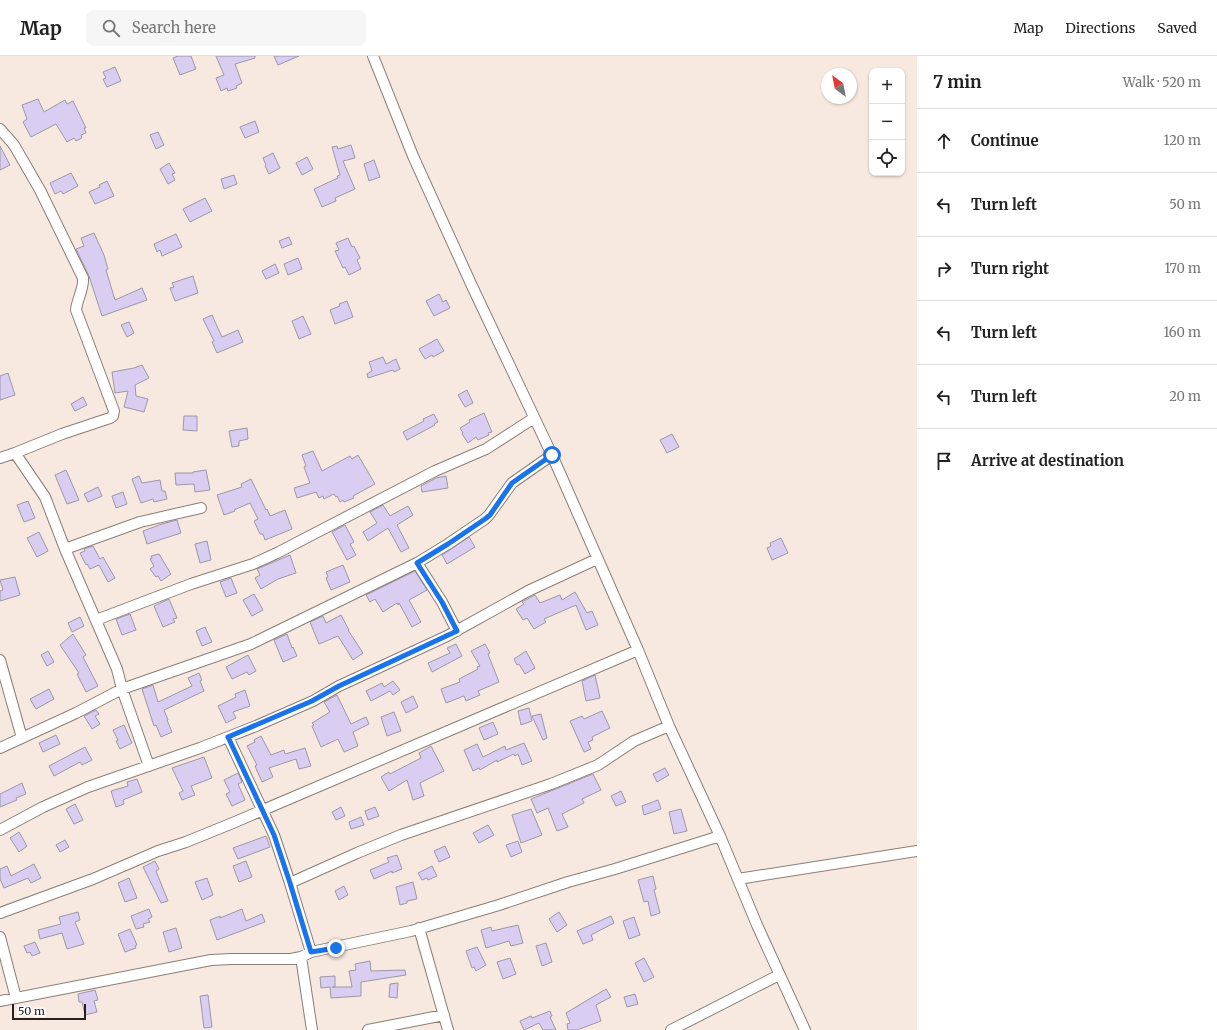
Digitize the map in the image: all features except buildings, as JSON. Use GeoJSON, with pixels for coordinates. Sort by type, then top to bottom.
{"type":"FeatureCollection","features":[{"type":"Feature","properties":{"kind":"street"},"geometry":{"type":"LineString","coordinates":[[372,56],[413,156],[552,455],[638,650],[669,726],[720,836],[779,975],[805,1030]]}},
{"type":"Feature","properties":{"kind":"street"},"geometry":{"type":"LineString","coordinates":[[0,129],[14,145],[40,190],[83,278],[84,285],[77,302],[76,310],[114,410],[113,416],[110,418],[62,434],[0,458]]}},
{"type":"Feature","properties":{"kind":"street"},"geometry":{"type":"LineString","coordinates":[[96,620],[191,584],[253,564],[278,553],[434,471],[486,449],[534,418]]}},
{"type":"Feature","properties":{"kind":"street"},"geometry":{"type":"LineString","coordinates":[[15,453],[45,497],[65,549],[117,669],[122,689],[149,766]]}},
{"type":"Feature","properties":{"kind":"street"},"geometry":{"type":"LineString","coordinates":[[0,748],[76,713],[122,689],[251,644],[417,563],[490,515],[512,483],[552,455]]}},
{"type":"Feature","properties":{"kind":"street"},"geometry":{"type":"LineString","coordinates":[[65,549],[140,522],[201,508]]}},
{"type":"Feature","properties":{"kind":"street"},"geometry":{"type":"LineString","coordinates":[[0,830],[62,798],[126,773],[228,737],[312,701],[339,686],[457,631],[528,591],[597,559]]}},
{"type":"Feature","properties":{"kind":"street"},"geometry":{"type":"LineString","coordinates":[[417,563],[442,602],[457,631]]}},
{"type":"Feature","properties":{"kind":"street"},"geometry":{"type":"LineString","coordinates":[[0,913],[93,879],[158,851],[186,842],[638,650]]}},
{"type":"Feature","properties":{"kind":"street"},"geometry":{"type":"LineString","coordinates":[[0,660],[22,738]]}},
{"type":"Feature","properties":{"kind":"street"},"geometry":{"type":"LineString","coordinates":[[290,883],[401,835],[551,784],[598,764],[634,741],[669,726]]}},
{"type":"Feature","properties":{"kind":"street"},"geometry":{"type":"LineString","coordinates":[[228,737],[274,835],[311,952]]}},
{"type":"Feature","properties":{"kind":"street"},"geometry":{"type":"LineString","coordinates":[[0,1001],[211,960],[291,959],[301,957],[311,952],[419,928],[499,905],[568,882],[720,836]]}},
{"type":"Feature","properties":{"kind":"street"},"geometry":{"type":"LineString","coordinates":[[738,880],[917,851]]}},
{"type":"Feature","properties":{"kind":"street"},"geometry":{"type":"LineString","coordinates":[[419,928],[448,1030]]}},
{"type":"Feature","properties":{"kind":"street"},"geometry":{"type":"LineString","coordinates":[[0,937],[16,998]]}},
{"type":"Feature","properties":{"kind":"street"},"geometry":{"type":"LineString","coordinates":[[301,957],[312,1030]]}},
{"type":"Feature","properties":{"kind":"street"},"geometry":{"type":"LineString","coordinates":[[671,1030],[779,975]]}},
{"type":"Feature","properties":{"kind":"street"},"geometry":{"type":"LineString","coordinates":[[368,1030],[444,1015]]}},
{"type":"Feature","properties":{"kind":"route"},"geometry":{"type":"LineString","coordinates":[[336,948],[311,952],[274,835],[228,737],[312,701],[339,686],[457,631],[442,602],[417,563],[490,515],[512,483],[552,455]]}}]}
